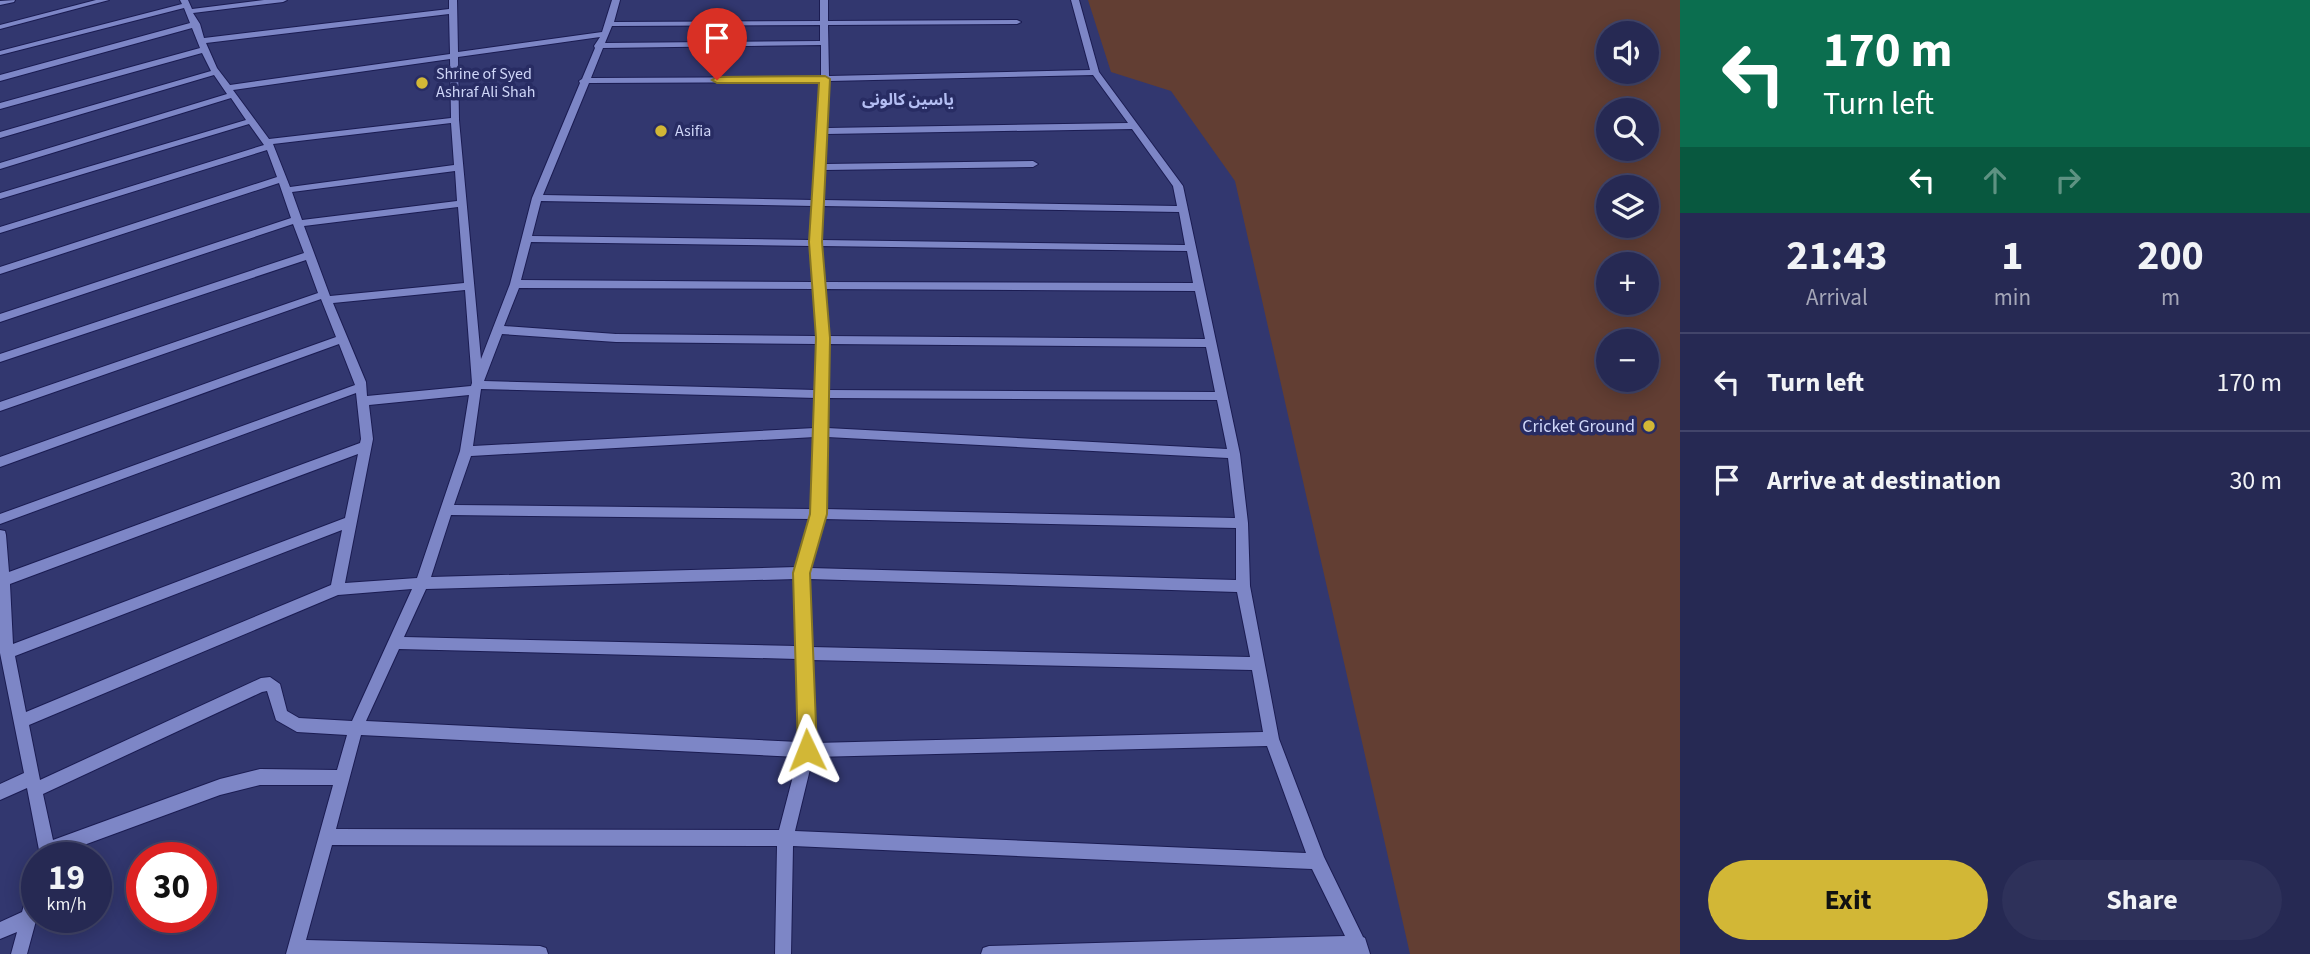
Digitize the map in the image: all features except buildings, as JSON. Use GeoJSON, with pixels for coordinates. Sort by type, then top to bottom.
{"type":"FeatureCollection","features":[{"type":"Feature","properties":{"kind":"street"},"geometry":{"type":"LineString","coordinates":[[0,3],[11,0]]}},
{"type":"Feature","properties":{"kind":"street"},"geometry":{"type":"LineString","coordinates":[[0,27],[105,0]]}},
{"type":"Feature","properties":{"kind":"street"},"geometry":{"type":"LineString","coordinates":[[0,53],[187,5],[283,0]]}},
{"type":"Feature","properties":{"kind":"street"},"geometry":{"type":"LineString","coordinates":[[476,387],[515,284],[537,198],[616,0]]}},
{"type":"Feature","properties":{"kind":"street"},"geometry":{"type":"LineString","coordinates":[[783,954],[785,838],[807,750],[802,573],[819,514],[823,338],[817,286],[816,242],[825,79],[824,0]]}},
{"type":"Feature","properties":{"kind":"street"},"geometry":{"type":"LineString","coordinates":[[989,954],[1360,949],[1317,861],[1272,739],[1243,586],[1242,523],[1234,454],[1178,186],[1095,72],[1075,0]]}},
{"type":"Feature","properties":{"kind":"street"},"geometry":{"type":"LineString","coordinates":[[187,5],[216,72],[268,144],[361,387],[366,446],[337,589]]}},
{"type":"Feature","properties":{"kind":"street"},"geometry":{"type":"LineString","coordinates":[[0,106],[204,45],[453,5],[455,120],[476,387],[466,451],[422,583],[356,728],[294,951],[541,954]]}},
{"type":"Feature","properties":{"kind":"street"},"geometry":{"type":"LineString","coordinates":[[0,166],[230,92],[453,54],[603,35],[825,23],[1017,22]]}},
{"type":"Feature","properties":{"kind":"street"},"geometry":{"type":"LineString","coordinates":[[0,78],[196,24]]}},
{"type":"Feature","properties":{"kind":"street"},"geometry":{"type":"LineString","coordinates":[[603,35],[825,43]]}},
{"type":"Feature","properties":{"kind":"street"},"geometry":{"type":"LineString","coordinates":[[0,135],[216,72]]}},
{"type":"Feature","properties":{"kind":"street"},"geometry":{"type":"LineString","coordinates":[[583,81],[825,79],[1095,72]]}},
{"type":"Feature","properties":{"kind":"street"},"geometry":{"type":"LineString","coordinates":[[0,230],[268,144],[455,120]]}},
{"type":"Feature","properties":{"kind":"street"},"geometry":{"type":"LineString","coordinates":[[0,196],[251,121]]}},
{"type":"Feature","properties":{"kind":"street"},"geometry":{"type":"LineString","coordinates":[[822,131],[1132,126]]}},
{"type":"Feature","properties":{"kind":"street"},"geometry":{"type":"LineString","coordinates":[[821,167],[1033,164]]}},
{"type":"Feature","properties":{"kind":"street"},"geometry":{"type":"LineString","coordinates":[[0,271],[284,185],[460,167]]}},
{"type":"Feature","properties":{"kind":"street"},"geometry":{"type":"LineString","coordinates":[[537,198],[1183,209]]}},
{"type":"Feature","properties":{"kind":"street"},"geometry":{"type":"LineString","coordinates":[[0,318],[298,221],[463,203]]}},
{"type":"Feature","properties":{"kind":"street"},"geometry":{"type":"LineString","coordinates":[[527,239],[1191,248]]}},
{"type":"Feature","properties":{"kind":"street"},"geometry":{"type":"LineString","coordinates":[[0,358],[310,256]]}},
{"type":"Feature","properties":{"kind":"street"},"geometry":{"type":"LineString","coordinates":[[515,284],[1200,287]]}},
{"type":"Feature","properties":{"kind":"street"},"geometry":{"type":"LineString","coordinates":[[0,407],[326,297],[470,286]]}},
{"type":"Feature","properties":{"kind":"street"},"geometry":{"type":"LineString","coordinates":[[499,330],[616,338],[1211,343]]}},
{"type":"Feature","properties":{"kind":"street"},"geometry":{"type":"LineString","coordinates":[[0,463],[342,339]]}},
{"type":"Feature","properties":{"kind":"street"},"geometry":{"type":"LineString","coordinates":[[0,519],[361,387]]}},
{"type":"Feature","properties":{"kind":"street"},"geometry":{"type":"LineString","coordinates":[[364,401],[476,387],[822,394],[1222,396]]}},
{"type":"Feature","properties":{"kind":"street"},"geometry":{"type":"LineString","coordinates":[[466,451],[822,432],[1234,454]]}},
{"type":"Feature","properties":{"kind":"street"},"geometry":{"type":"LineString","coordinates":[[4,580],[366,446]]}},
{"type":"Feature","properties":{"kind":"street"},"geometry":{"type":"LineString","coordinates":[[446,510],[1242,523]]}},
{"type":"Feature","properties":{"kind":"street"},"geometry":{"type":"LineString","coordinates":[[5,658],[349,522]]}},
{"type":"Feature","properties":{"kind":"street"},"geometry":{"type":"LineString","coordinates":[[0,535],[4,580],[5,658],[34,783],[44,842]]}},
{"type":"Feature","properties":{"kind":"street"},"geometry":{"type":"LineString","coordinates":[[20,722],[337,589],[422,583],[802,573],[1243,586]]}},
{"type":"Feature","properties":{"kind":"street"},"geometry":{"type":"LineString","coordinates":[[395,643],[1258,664]]}},
{"type":"Feature","properties":{"kind":"street"},"geometry":{"type":"LineString","coordinates":[[0,792],[34,783],[261,685],[270,684],[275,689],[281,715],[297,725],[807,750],[1272,739]]}},
{"type":"Feature","properties":{"kind":"street"},"geometry":{"type":"LineString","coordinates":[[77,842],[220,787],[260,777],[342,778]]}},
{"type":"Feature","properties":{"kind":"street"},"geometry":{"type":"LineString","coordinates":[[325,837],[785,838],[1317,861]]}},
{"type":"Feature","properties":{"kind":"street"},"geometry":{"type":"LineString","coordinates":[[0,931],[21,921]]}},
{"type":"Feature","properties":{"kind":"street"},"geometry":{"type":"LineString","coordinates":[[19,954],[25,933]]}},
{"type":"Feature","properties":{"kind":"shaded area"},"geometry":{"type":"Polygon","coordinates":[[[1088,0],[1680,0],[1680,954],[1410,954],[1235,181],[1171,91],[1111,72],[1088,0]]]}},
{"type":"Feature","properties":{"kind":"place","name":"Shrine of Syed Ashraf Ali Shah"},"geometry":{"type":"Point","coordinates":[422,83]}},
{"type":"Feature","properties":{"kind":"place","name":"Asifia"},"geometry":{"type":"Point","coordinates":[661,131]}},
{"type":"Feature","properties":{"kind":"place","name":"Cricket Ground"},"geometry":{"type":"Point","coordinates":[1649,426]}},
{"type":"Feature","properties":{"kind":"district","name":"یاسین کالونی"},"geometry":{"type":"Point","coordinates":[908,100]}},
{"type":"Feature","properties":{"kind":"route"},"geometry":{"type":"LineString","coordinates":[[717,80],[825,79],[816,242],[817,286],[823,338],[819,514],[802,573],[807,750]]}}]}
